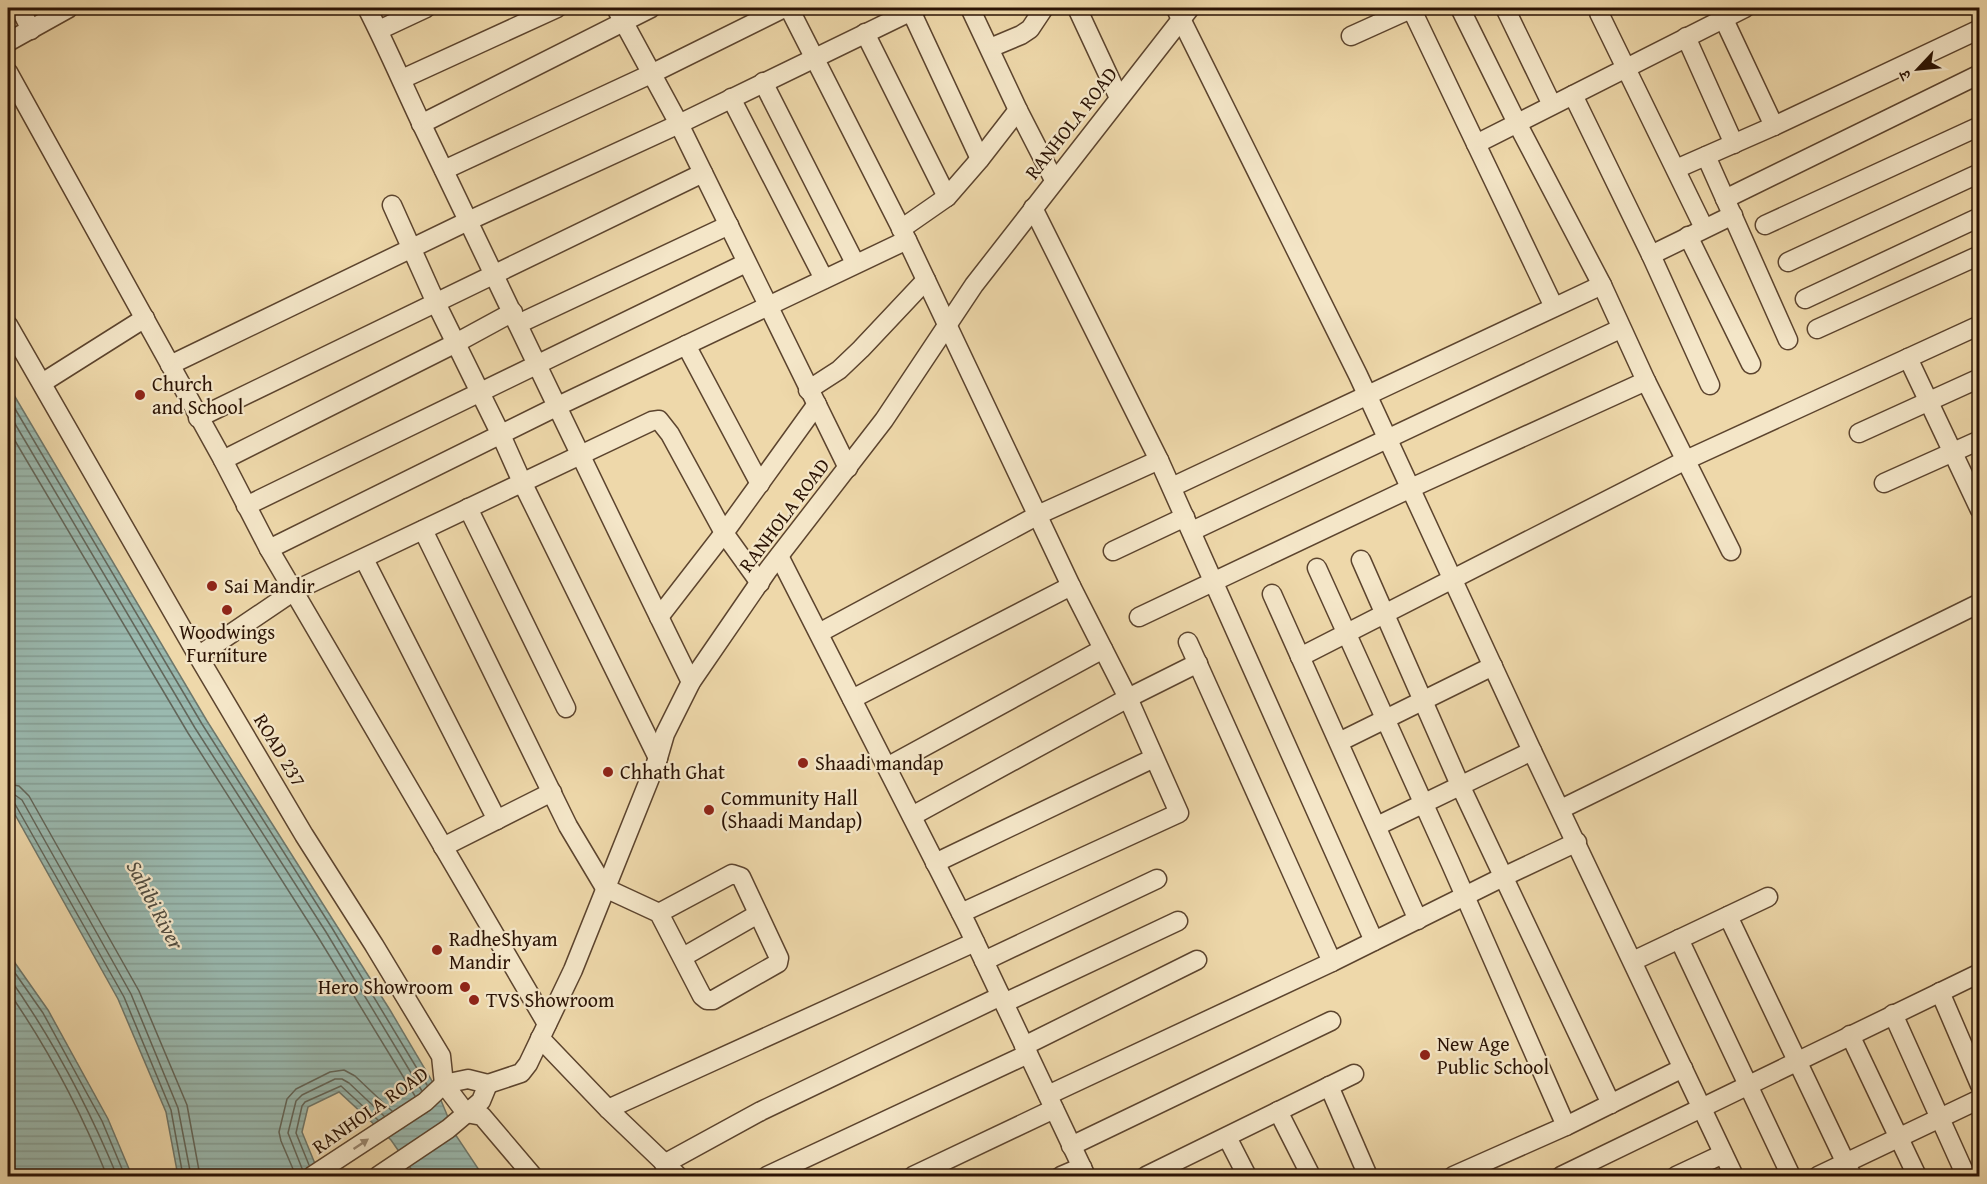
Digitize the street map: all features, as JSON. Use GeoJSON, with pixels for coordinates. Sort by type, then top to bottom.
{"type":"FeatureCollection","features":[{"type":"Feature","properties":{"kind":"street"},"geometry":{"type":"LineString","coordinates":[[20,8],[31,30]]}},
{"type":"Feature","properties":{"kind":"street"},"geometry":{"type":"LineString","coordinates":[[367,8],[579,454],[691,682]]}},
{"type":"Feature","properties":{"kind":"street"},"geometry":{"type":"LineString","coordinates":[[379,30],[426,8]]}},
{"type":"Feature","properties":{"kind":"street"},"geometry":{"type":"LineString","coordinates":[[402,79],[557,8]]}},
{"type":"Feature","properties":{"kind":"street"},"geometry":{"type":"LineString","coordinates":[[421,124],[620,14],[651,8]]}},
{"type":"Feature","properties":{"kind":"street"},"geometry":{"type":"LineString","coordinates":[[444,170],[653,73],[784,8]]}},
{"type":"Feature","properties":{"kind":"street"},"geometry":{"type":"LineString","coordinates":[[789,8],[926,280],[1039,514],[1071,586],[1128,698],[1179,813],[961,913]]}},
{"type":"Feature","properties":{"kind":"street"},"geometry":{"type":"LineString","coordinates":[[970,8],[1054,180]]}},
{"type":"Feature","properties":{"kind":"street"},"geometry":{"type":"LineString","coordinates":[[990,48],[1030,29],[1044,8]]}},
{"type":"Feature","properties":{"kind":"street"},"geometry":{"type":"LineString","coordinates":[[1077,8],[1119,98]]}},
{"type":"Feature","properties":{"kind":"street"},"geometry":{"type":"LineString","coordinates":[[1351,36],[1412,8],[1554,307]]}},
{"type":"Feature","properties":{"kind":"street"},"geometry":{"type":"LineString","coordinates":[[1460,8],[1602,285],[1620,329],[1731,551]]}},
{"type":"Feature","properties":{"kind":"street"},"geometry":{"type":"LineString","coordinates":[[1505,8],[1552,105]]}},
{"type":"Feature","properties":{"kind":"street"},"geometry":{"type":"LineString","coordinates":[[1476,144],[1686,37],[1720,13],[1745,8]]}},
{"type":"Feature","properties":{"kind":"street"},"geometry":{"type":"LineString","coordinates":[[8,42],[62,9]]}},
{"type":"Feature","properties":{"kind":"street"},"geometry":{"type":"LineString","coordinates":[[170,365],[915,9],[980,159]]}},
{"type":"Feature","properties":{"kind":"street"},"geometry":{"type":"LineString","coordinates":[[1182,12],[1388,439],[1532,751],[1734,1176]]}},
{"type":"Feature","properties":{"kind":"street","name":"RANHOLA ROAD"},"geometry":{"type":"LineString","coordinates":[[312,1176],[425,1102],[444,1084],[468,1079],[488,1084],[520,1073],[528,1064],[573,970],[658,758],[665,734],[691,682],[779,556],[890,411],[974,285],[1119,98],[1182,12]]}},
{"type":"Feature","properties":{"kind":"street"},"geometry":{"type":"LineString","coordinates":[[1599,13],[1676,169],[1696,232],[1751,364]]}},
{"type":"Feature","properties":{"kind":"street"},"geometry":{"type":"LineString","coordinates":[[1720,13],[1774,126]]}},
{"type":"Feature","properties":{"kind":"street"},"geometry":{"type":"LineString","coordinates":[[620,14],[679,123],[848,468]]}},
{"type":"Feature","properties":{"kind":"street"},"geometry":{"type":"LineString","coordinates":[[1676,169],[1774,126],[1980,29]]}},
{"type":"Feature","properties":{"kind":"street"},"geometry":{"type":"LineString","coordinates":[[865,33],[947,197]]}},
{"type":"Feature","properties":{"kind":"street"},"geometry":{"type":"LineString","coordinates":[[1686,37],[1734,144]]}},
{"type":"Feature","properties":{"kind":"street"},"geometry":{"type":"LineString","coordinates":[[8,72],[223,460],[269,549],[443,847],[544,1031],[608,1109],[678,1176]]}},
{"type":"Feature","properties":{"kind":"street"},"geometry":{"type":"LineString","coordinates":[[1651,255],[1696,232],[1729,207],[1980,74]]}},
{"type":"Feature","properties":{"kind":"street"},"geometry":{"type":"LineString","coordinates":[[763,82],[855,263]]}},
{"type":"Feature","properties":{"kind":"street"},"geometry":{"type":"LineString","coordinates":[[1573,95],[1651,255],[1710,385]]}},
{"type":"Feature","properties":{"kind":"street"},"geometry":{"type":"LineString","coordinates":[[731,98],[824,279]]}},
{"type":"Feature","properties":{"kind":"street"},"geometry":{"type":"LineString","coordinates":[[269,549],[558,406],[824,279],[904,235],[947,197],[1018,110]]}},
{"type":"Feature","properties":{"kind":"street"},"geometry":{"type":"LineString","coordinates":[[1765,225],[1980,126]]}},
{"type":"Feature","properties":{"kind":"street"},"geometry":{"type":"LineString","coordinates":[[1706,156],[1788,340]]}},
{"type":"Feature","properties":{"kind":"street"},"geometry":{"type":"LineString","coordinates":[[198,418],[703,173]]}},
{"type":"Feature","properties":{"kind":"street"},"geometry":{"type":"LineString","coordinates":[[1788,262],[1980,173]]}},
{"type":"Feature","properties":{"kind":"street"},"geometry":{"type":"LineString","coordinates":[[392,205],[411,250],[522,482],[658,758]]}},
{"type":"Feature","properties":{"kind":"street"},"geometry":{"type":"LineString","coordinates":[[1033,208],[1160,460],[1374,941]]}},
{"type":"Feature","properties":{"kind":"street"},"geometry":{"type":"LineString","coordinates":[[1804,299],[1980,217]]}},
{"type":"Feature","properties":{"kind":"street"},"geometry":{"type":"LineString","coordinates":[[223,460],[456,343],[729,225]]}},
{"type":"Feature","properties":{"kind":"street"},"geometry":{"type":"LineString","coordinates":[[1817,329],[1980,255]]}},
{"type":"Feature","properties":{"kind":"street"},"geometry":{"type":"LineString","coordinates":[[246,506],[746,263]]}},
{"type":"Feature","properties":{"kind":"street"},"geometry":{"type":"LineString","coordinates":[[659,617],[760,484],[812,397],[889,322],[926,280]]}},
{"type":"Feature","properties":{"kind":"street"},"geometry":{"type":"LineString","coordinates":[[1172,486],[1602,285]]}},
{"type":"Feature","properties":{"kind":"street"},"geometry":{"type":"LineString","coordinates":[[42,383],[145,318]]}},
{"type":"Feature","properties":{"kind":"street","name":"ROAD 237"},"geometry":{"type":"LineString","coordinates":[[8,325],[198,656],[304,835],[441,1056],[444,1084],[466,1113],[482,1116],[533,1176]]}},
{"type":"Feature","properties":{"kind":"street"},"geometry":{"type":"LineString","coordinates":[[1300,657],[1686,460],[1980,325]]}},
{"type":"Feature","properties":{"kind":"street"},"geometry":{"type":"LineString","coordinates":[[1113,551],[1188,524],[1388,439],[1620,329]]}},
{"type":"Feature","properties":{"kind":"street"},"geometry":{"type":"LineString","coordinates":[[686,345],[760,484]]}},
{"type":"Feature","properties":{"kind":"street"},"geometry":{"type":"LineString","coordinates":[[1908,358],[1980,510]]}},
{"type":"Feature","properties":{"kind":"street"},"geometry":{"type":"LineString","coordinates":[[1859,433],[1980,378]]}},
{"type":"Feature","properties":{"kind":"street"},"geometry":{"type":"LineString","coordinates":[[1139,618],[1214,580],[1646,381]]}},
{"type":"Feature","properties":{"kind":"street"},"geometry":{"type":"LineString","coordinates":[[198,656],[294,591],[579,454],[652,421],[659,420],[665,424],[724,533],[760,583]]}},
{"type":"Feature","properties":{"kind":"street"},"geometry":{"type":"LineString","coordinates":[[1884,483],[1980,440]]}},
{"type":"Feature","properties":{"kind":"street"},"geometry":{"type":"LineString","coordinates":[[819,633],[1039,514],[1160,460]]}},
{"type":"Feature","properties":{"kind":"street"},"geometry":{"type":"LineString","coordinates":[[468,508],[566,708]]}},
{"type":"Feature","properties":{"kind":"street"},"geometry":{"type":"LineString","coordinates":[[423,530],[568,826],[605,888],[659,913],[702,996],[707,1000],[713,1000],[775,966],[780,958],[741,877],[732,874],[659,913]]}},
{"type":"Feature","properties":{"kind":"street"},"geometry":{"type":"LineString","coordinates":[[779,556],[961,913],[1084,1172],[1061,1176]]}},
{"type":"Feature","properties":{"kind":"street"},"geometry":{"type":"LineString","coordinates":[[364,559],[497,820]]}},
{"type":"Feature","properties":{"kind":"street"},"geometry":{"type":"LineString","coordinates":[[1361,560],[1460,785],[1611,1104]]}},
{"type":"Feature","properties":{"kind":"street"},"geometry":{"type":"LineString","coordinates":[[1317,568],[1566,1126]]}},
{"type":"Feature","properties":{"kind":"street"},"geometry":{"type":"LineString","coordinates":[[852,699],[1071,586]]}},
{"type":"Feature","properties":{"kind":"street"},"geometry":{"type":"LineString","coordinates":[[1272,594],[1418,920]]}},
{"type":"Feature","properties":{"kind":"street"},"geometry":{"type":"LineString","coordinates":[[1561,809],[1980,603]]}},
{"type":"Feature","properties":{"kind":"street"},"geometry":{"type":"LineString","coordinates":[[1188,642],[1332,962]]}},
{"type":"Feature","properties":{"kind":"street"},"geometry":{"type":"LineString","coordinates":[[887,767],[1103,648]]}},
{"type":"Feature","properties":{"kind":"street"},"geometry":{"type":"LineString","coordinates":[[912,816],[1128,698],[1198,663]]}},
{"type":"Feature","properties":{"kind":"street"},"geometry":{"type":"LineString","coordinates":[[1339,742],[1493,666]]}},
{"type":"Feature","properties":{"kind":"street"},"geometry":{"type":"LineString","coordinates":[[1377,826],[1532,751]]}},
{"type":"Feature","properties":{"kind":"street"},"geometry":{"type":"LineString","coordinates":[[935,863],[1154,758]]}},
{"type":"Feature","properties":{"kind":"street"},"geometry":{"type":"LineString","coordinates":[[443,847],[552,792]]}},
{"type":"Feature","properties":{"kind":"street"},"geometry":{"type":"LineString","coordinates":[[913,1176],[1051,1102],[1577,842]]}},
{"type":"Feature","properties":{"kind":"street"},"geometry":{"type":"LineString","coordinates":[[984,961],[1157,879]]}},
{"type":"Feature","properties":{"kind":"street"},"geometry":{"type":"LineString","coordinates":[[1633,961],[1767,897]]}},
{"type":"Feature","properties":{"kind":"street"},"geometry":{"type":"LineString","coordinates":[[682,957],[758,914]]}},
{"type":"Feature","properties":{"kind":"street"},"geometry":{"type":"LineString","coordinates":[[1728,916],[1849,1170]]}},
{"type":"Feature","properties":{"kind":"street"},"geometry":{"type":"LineString","coordinates":[[664,1164],[761,1111],[1002,999],[1178,921]]}},
{"type":"Feature","properties":{"kind":"street"},"geometry":{"type":"LineString","coordinates":[[1679,939],[1791,1176]]}},
{"type":"Feature","properties":{"kind":"street"},"geometry":{"type":"LineString","coordinates":[[608,1109],[975,942]]}},
{"type":"Feature","properties":{"kind":"street"},"geometry":{"type":"LineString","coordinates":[[767,1176],[1026,1050],[1197,960]]}},
{"type":"Feature","properties":{"kind":"street"},"geometry":{"type":"LineString","coordinates":[[1561,1176],[1980,973]]}},
{"type":"Feature","properties":{"kind":"street"},"geometry":{"type":"LineString","coordinates":[[1940,992],[1980,1085]]}},
{"type":"Feature","properties":{"kind":"street"},"geometry":{"type":"LineString","coordinates":[[1893,1014],[1966,1176]]}},
{"type":"Feature","properties":{"kind":"street"},"geometry":{"type":"LineString","coordinates":[[1071,1146],[1331,1021]]}},
{"type":"Feature","properties":{"kind":"street"},"geometry":{"type":"LineString","coordinates":[[1850,1035],[1917,1176]]}},
{"type":"Feature","properties":{"kind":"street"},"geometry":{"type":"LineString","coordinates":[[1453,1176],[1566,1126],[1683,1068]]}},
{"type":"Feature","properties":{"kind":"street"},"geometry":{"type":"LineString","coordinates":[[1146,1176],[1354,1074]]}},
{"type":"Feature","properties":{"kind":"street"},"geometry":{"type":"LineString","coordinates":[[378,1176],[448,1129],[481,1101],[488,1084]]}},
{"type":"Feature","properties":{"kind":"street"},"geometry":{"type":"LineString","coordinates":[[1329,1086],[1368,1176]]}},
{"type":"Feature","properties":{"kind":"street"},"geometry":{"type":"LineString","coordinates":[[1818,1176],[1849,1170],[1899,1137],[1980,1099]]}},
{"type":"Feature","properties":{"kind":"street"},"geometry":{"type":"LineString","coordinates":[[1278,1111],[1311,1176]]}},
{"type":"Feature","properties":{"kind":"street"},"geometry":{"type":"LineString","coordinates":[[1227,1137],[1247,1176]]}},
{"type":"Feature","properties":{"kind":"street"},"geometry":{"type":"LineString","coordinates":[[1676,1176],[1723,1154]]}},
{"type":"Feature","properties":{"kind":"water","name":"Sahibi River"},"geometry":{"type":"Polygon","coordinates":[[[8,385],[207,721],[390,1010],[435,1086],[455,1134],[483,1176],[416,1176],[391,1140],[339,1092],[308,1107],[302,1132],[320,1176],[178,1176],[166,1112],[118,999],[8,802],[8,385]]]}},
{"type":"Feature","properties":{"kind":"water"},"geometry":{"type":"Polygon","coordinates":[[[8,953],[48,1010],[108,1119],[132,1176],[19,1176],[8,1166],[8,953]]]}},
{"type":"Feature","properties":{"kind":"place","name":"Church and School"},"geometry":{"type":"Point","coordinates":[140,395]}},
{"type":"Feature","properties":{"kind":"place","name":"Sai Mandir"},"geometry":{"type":"Point","coordinates":[212,586]}},
{"type":"Feature","properties":{"kind":"place","name":"Woodwings Furniture"},"geometry":{"type":"Point","coordinates":[227,610]}},
{"type":"Feature","properties":{"kind":"place","name":"Shaadi mandap"},"geometry":{"type":"Point","coordinates":[803,763]}},
{"type":"Feature","properties":{"kind":"place","name":"Chhath Ghat"},"geometry":{"type":"Point","coordinates":[608,772]}},
{"type":"Feature","properties":{"kind":"place","name":"Community Hall (Shaadi Mandap)"},"geometry":{"type":"Point","coordinates":[709,810]}},
{"type":"Feature","properties":{"kind":"place","name":"RadheShyam Mandir"},"geometry":{"type":"Point","coordinates":[437,950]}},
{"type":"Feature","properties":{"kind":"place","name":"Hero Showroom"},"geometry":{"type":"Point","coordinates":[465,987]}},
{"type":"Feature","properties":{"kind":"place","name":"TVS Showroom"},"geometry":{"type":"Point","coordinates":[474,1000]}},
{"type":"Feature","properties":{"kind":"place","name":"New Age Public School"},"geometry":{"type":"Point","coordinates":[1425,1055]}}]}
